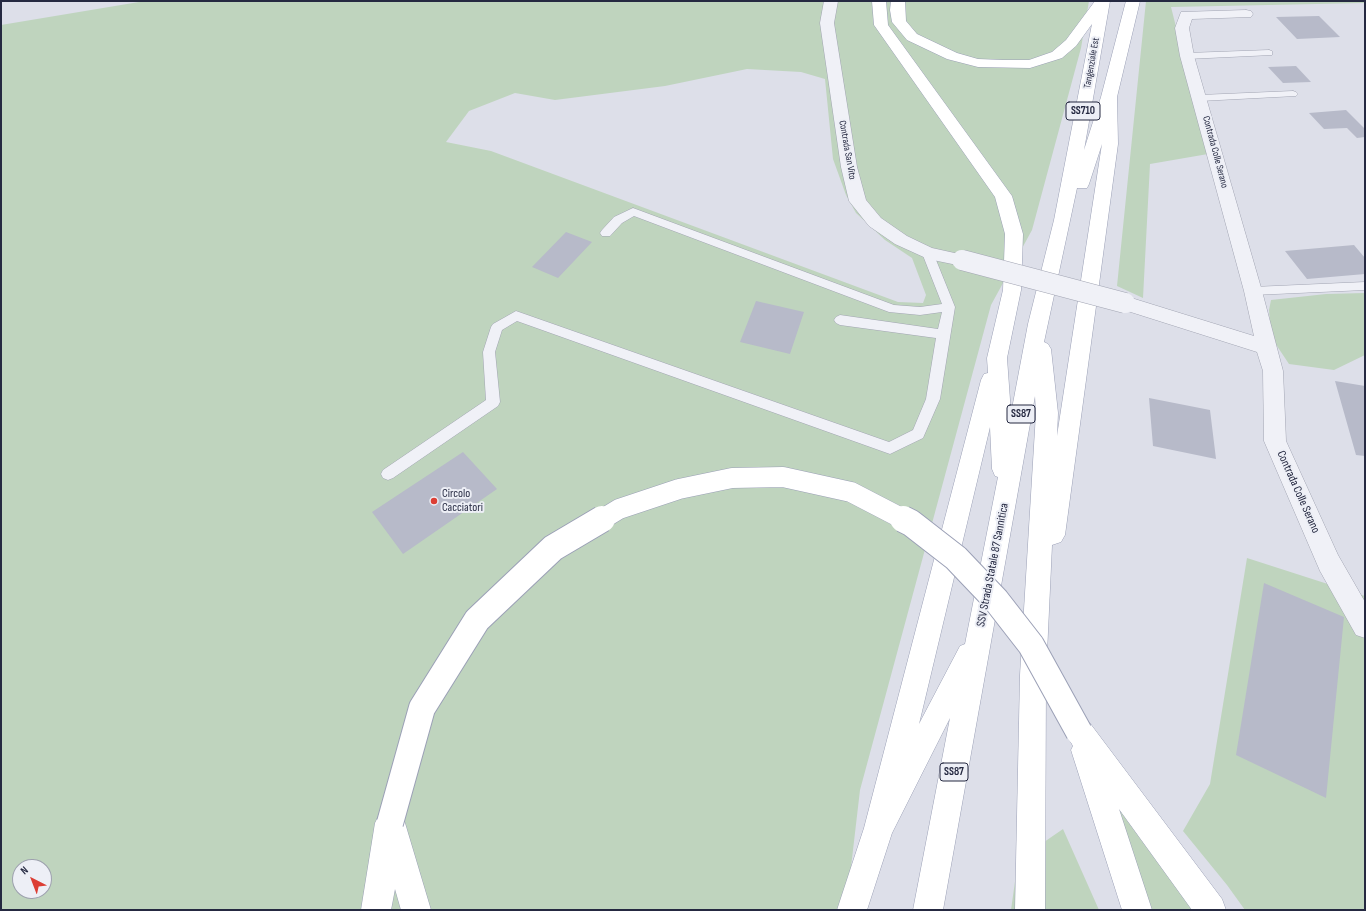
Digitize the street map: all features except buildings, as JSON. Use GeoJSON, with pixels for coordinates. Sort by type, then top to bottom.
{"type":"FeatureCollection","features":[{"type":"Feature","properties":{"kind":"main road"},"geometry":{"type":"LineString","coordinates":[[852,910],[879,828],[996,358],[1012,290],[1014,234],[1003,196],[881,25],[879,1]]}},
{"type":"Feature","properties":{"kind":"main road"},"geometry":{"type":"LineString","coordinates":[[898,1],[897,10],[899,22],[912,37],[952,56],[978,63],[1030,64],[1057,55],[1071,43],[1102,1]]}},
{"type":"Feature","properties":{"kind":"main road","name":"Tangenziale Est"},"geometry":{"type":"LineString","coordinates":[[1063,220],[1102,1]]}},
{"type":"Feature","properties":{"kind":"main road"},"geometry":{"type":"LineString","coordinates":[[1063,220],[1078,193],[1109,97],[1133,1]]}},
{"type":"Feature","properties":{"kind":"main road"},"geometry":{"type":"LineString","coordinates":[[1033,675],[1110,144],[1109,97]]}},
{"type":"Feature","properties":{"kind":"main road","name":"SSV Strada Statale 87 Sannitica"},"geometry":{"type":"LineString","coordinates":[[928,910],[1038,324],[1063,220]]}},
{"type":"Feature","properties":{"kind":"main road"},"geometry":{"type":"LineString","coordinates":[[1030,910],[1033,675],[1047,413],[1038,324]]}},
{"type":"Feature","properties":{"kind":"main road"},"geometry":{"type":"LineString","coordinates":[[996,358],[1004,504]]}},
{"type":"Feature","properties":{"kind":"main road"},"geometry":{"type":"LineString","coordinates":[[376,910],[390,823],[422,708],[477,620],[553,548],[619,509],[680,489],[732,478],[783,477],[851,492],[911,523],[956,558],[996,600],[1031,645],[1079,732],[1211,910]]}},
{"type":"Feature","properties":{"kind":"main road"},"geometry":{"type":"LineString","coordinates":[[879,828],[980,634]]}},
{"type":"Feature","properties":{"kind":"main road"},"geometry":{"type":"LineString","coordinates":[[1079,732],[1137,910]]}},
{"type":"Feature","properties":{"kind":"main road"},"geometry":{"type":"LineString","coordinates":[[390,823],[416,910]]}},
{"type":"Feature","properties":{"kind":"street","name":"Contrada San Vito"},"geometry":{"type":"LineString","coordinates":[[831,1],[827,24],[849,167],[858,201],[875,222],[901,240],[928,253],[962,260],[1125,303],[1266,347]]}},
{"type":"Feature","properties":{"kind":"street","name":"Contrada Colle Serano"},"geometry":{"type":"LineString","coordinates":[[1246,14],[1186,15],[1182,28],[1187,56],[1253,291],[1273,371],[1275,442],[1329,563],[1365,626]]}},
{"type":"Feature","properties":{"kind":"lane"},"geometry":{"type":"LineString","coordinates":[[1187,56],[1269,53]]}},
{"type":"Feature","properties":{"kind":"lane"},"geometry":{"type":"LineString","coordinates":[[1200,98],[1293,94]]}},
{"type":"Feature","properties":{"kind":"lane"},"geometry":{"type":"LineString","coordinates":[[606,233],[618,220],[633,212],[893,309],[920,311],[949,307]]}},
{"type":"Feature","properties":{"kind":"lane"},"geometry":{"type":"LineString","coordinates":[[388,474],[493,402],[489,352],[497,327],[516,316],[890,448],[918,434],[933,399],[943,334],[949,307],[928,253]]}},
{"type":"Feature","properties":{"kind":"lane"},"geometry":{"type":"LineString","coordinates":[[1253,291],[1365,286]]}},
{"type":"Feature","properties":{"kind":"lane"},"geometry":{"type":"LineString","coordinates":[[840,320],[943,334]]}},
{"type":"Feature","properties":{"kind":"green space"},"geometry":{"type":"Polygon","coordinates":[[[145,1],[1089,1],[1081,48],[1032,230],[991,305],[860,790],[846,910],[1,910],[1,25],[145,1]],[[747,69],[665,86],[555,100],[515,93],[469,111],[446,142],[491,151],[898,302],[923,303],[926,295],[912,258],[885,240],[856,213],[846,195],[833,159],[825,79],[801,72],[747,69]]]}},
{"type":"Feature","properties":{"kind":"green space"},"geometry":{"type":"Polygon","coordinates":[[[1146,1],[1365,1],[1365,3],[1171,7],[1208,154],[1150,164],[1143,298],[1117,286],[1146,1]]]}},
{"type":"Feature","properties":{"kind":"green space"},"geometry":{"type":"Polygon","coordinates":[[[1365,293],[1365,355],[1334,370],[1289,364],[1271,337],[1269,310],[1271,300],[1326,294],[1365,293]]]}},
{"type":"Feature","properties":{"kind":"green space"},"geometry":{"type":"Polygon","coordinates":[[[1247,558],[1365,596],[1365,910],[1245,910],[1227,885],[1183,831],[1210,784],[1247,558]]]}},
{"type":"Feature","properties":{"kind":"green space"},"geometry":{"type":"Polygon","coordinates":[[[1113,801],[1193,910],[1151,910],[1113,801]]]}},
{"type":"Feature","properties":{"kind":"green space"},"geometry":{"type":"Polygon","coordinates":[[[1063,829],[1099,910],[1011,910],[1018,860],[1063,829]]]}},
{"type":"Feature","properties":{"kind":"place","name":"Circolo Cacciatori"},"geometry":{"type":"Point","coordinates":[434,501]}}]}
